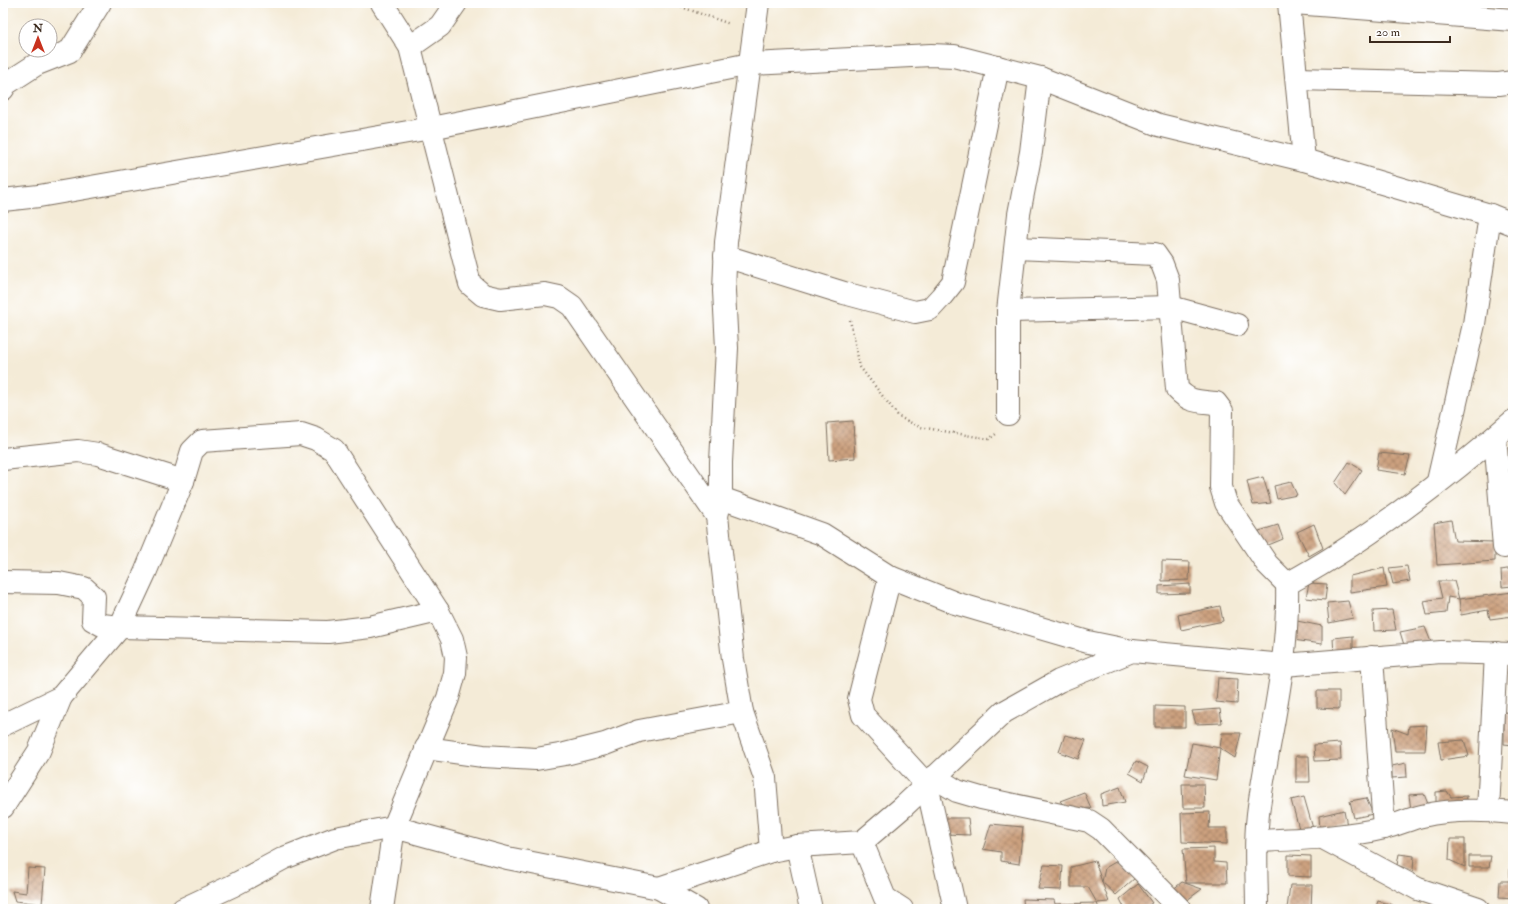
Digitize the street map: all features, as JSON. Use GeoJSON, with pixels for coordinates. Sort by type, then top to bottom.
{"type":"FeatureCollection","features":[{"type":"Feature","properties":{"kind":"street"},"geometry":{"type":"LineString","coordinates":[[3,89],[6,84],[37,64],[70,51],[100,3]]}},
{"type":"Feature","properties":{"kind":"street"},"geometry":{"type":"LineString","coordinates":[[382,3],[410,47],[470,284],[483,295],[500,299],[545,294],[559,298],[572,306],[719,507],[822,534],[890,577],[955,603],[1088,642],[1132,651],[1284,665],[1441,652],[1504,654],[1488,811]]}},
{"type":"Feature","properties":{"kind":"street"},"geometry":{"type":"LineString","coordinates":[[410,47],[440,26],[456,3]]}},
{"type":"Feature","properties":{"kind":"street"},"geometry":{"type":"LineString","coordinates":[[758,3],[726,242],[727,348],[719,507],[733,659],[742,712],[764,778],[771,851]]}},
{"type":"Feature","properties":{"kind":"street"},"geometry":{"type":"LineString","coordinates":[[1289,3],[1304,160]]}},
{"type":"Feature","properties":{"kind":"street"},"geometry":{"type":"LineString","coordinates":[[1294,3],[1513,20]]}},
{"type":"Feature","properties":{"kind":"street"},"geometry":{"type":"LineString","coordinates":[[3,200],[39,196],[431,128],[750,64],[932,55],[954,56],[1040,78],[1158,124],[1304,160],[1490,215],[1513,224]]}},
{"type":"Feature","properties":{"kind":"street"},"geometry":{"type":"LineString","coordinates":[[725,256],[844,293],[915,312],[930,309],[942,298],[953,282],[998,67]]}},
{"type":"Feature","properties":{"kind":"street"},"geometry":{"type":"LineString","coordinates":[[1008,414],[1008,311],[1019,214],[1031,152],[1040,78]]}},
{"type":"Feature","properties":{"kind":"street"},"geometry":{"type":"LineString","coordinates":[[1297,79],[1499,84],[1513,82]]}},
{"type":"Feature","properties":{"kind":"street"},"geometry":{"type":"LineString","coordinates":[[1438,482],[1474,324],[1490,215]]}},
{"type":"Feature","properties":{"kind":"street"},"geometry":{"type":"LineString","coordinates":[[1016,248],[1156,254],[1162,264],[1168,280],[1177,389],[1186,398],[1195,401],[1216,403],[1222,411],[1221,487],[1226,503],[1267,564],[1287,584],[1288,614],[1284,665],[1258,807],[1257,909]]}},
{"type":"Feature","properties":{"kind":"street"},"geometry":{"type":"LineString","coordinates":[[1008,311],[1171,307],[1237,324]]}},
{"type":"Feature","properties":{"kind":"street"},"geometry":{"type":"LineString","coordinates":[[1287,584],[1325,564],[1409,505],[1513,421]]}},
{"type":"Feature","properties":{"kind":"street"},"geometry":{"type":"LineString","coordinates":[[3,807],[39,751],[62,697],[120,627],[145,573],[183,481],[192,451],[202,441],[301,434],[316,439],[334,450],[438,610],[452,639],[456,657],[455,674],[448,698],[394,827],[382,909]]}},
{"type":"Feature","properties":{"kind":"street"},"geometry":{"type":"LineString","coordinates":[[1495,437],[1504,547]]}},
{"type":"Feature","properties":{"kind":"street"},"geometry":{"type":"LineString","coordinates":[[3,459],[78,451],[98,454],[183,481]]}},
{"type":"Feature","properties":{"kind":"street"},"geometry":{"type":"LineString","coordinates":[[890,577],[859,699],[863,715],[930,781],[981,798],[1089,821],[1102,829],[1180,909]]}},
{"type":"Feature","properties":{"kind":"street"},"geometry":{"type":"LineString","coordinates":[[3,582],[59,583],[84,588],[94,597],[93,620],[102,625],[120,627],[328,632],[370,627],[438,610]]}},
{"type":"Feature","properties":{"kind":"street"},"geometry":{"type":"LineString","coordinates":[[659,888],[771,851],[797,846],[862,842],[1004,712],[1059,682],[1132,651]]}},
{"type":"Feature","properties":{"kind":"street"},"geometry":{"type":"LineString","coordinates":[[1372,657],[1384,828]]}},
{"type":"Feature","properties":{"kind":"street"},"geometry":{"type":"LineString","coordinates":[[3,725],[62,697]]}},
{"type":"Feature","properties":{"kind":"street"},"geometry":{"type":"LineString","coordinates":[[426,748],[482,756],[536,759],[565,754],[605,744],[639,731],[742,712]]}},
{"type":"Feature","properties":{"kind":"street"},"geometry":{"type":"LineString","coordinates":[[930,781],[955,909]]}},
{"type":"Feature","properties":{"kind":"street"},"geometry":{"type":"LineString","coordinates":[[1257,841],[1323,838],[1384,828],[1445,812],[1488,811],[1513,813]]}},
{"type":"Feature","properties":{"kind":"street"},"geometry":{"type":"LineString","coordinates":[[182,909],[232,886],[284,858],[335,838],[394,827],[507,858],[659,888],[696,909]]}},
{"type":"Feature","properties":{"kind":"street"},"geometry":{"type":"LineString","coordinates":[[1323,838],[1418,889],[1478,909]]}},
{"type":"Feature","properties":{"kind":"street"},"geometry":{"type":"LineString","coordinates":[[862,842],[892,905]]}},
{"type":"Feature","properties":{"kind":"street"},"geometry":{"type":"LineString","coordinates":[[797,846],[811,909]]}},
{"type":"Feature","properties":{"kind":"path"},"geometry":{"type":"LineString","coordinates":[[670,3],[754,33]]}},
{"type":"Feature","properties":{"kind":"path"},"geometry":{"type":"LineString","coordinates":[[844,293],[860,367],[899,417],[920,427],[989,439],[1003,430],[1008,414]]}},
{"type":"Feature","properties":{"kind":"building"},"geometry":{"type":"Polygon","coordinates":[[[853,421],[855,458],[829,460],[827,423],[853,421]]]}},
{"type":"Feature","properties":{"kind":"building"},"geometry":{"type":"Polygon","coordinates":[[[1379,453],[1410,456],[1405,474],[1376,470],[1379,453]]]}},
{"type":"Feature","properties":{"kind":"building"},"geometry":{"type":"Polygon","coordinates":[[[1349,462],[1362,470],[1345,495],[1335,483],[1349,462]]]}},
{"type":"Feature","properties":{"kind":"building"},"geometry":{"type":"Polygon","coordinates":[[[1263,477],[1271,503],[1253,505],[1247,481],[1263,477]]]}},
{"type":"Feature","properties":{"kind":"building"},"geometry":{"type":"Polygon","coordinates":[[[1291,482],[1297,495],[1277,499],[1274,486],[1291,482]]]}},
{"type":"Feature","properties":{"kind":"building"},"geometry":{"type":"Polygon","coordinates":[[[1451,520],[1455,541],[1495,542],[1495,561],[1437,565],[1434,523],[1451,520]]]}},
{"type":"Feature","properties":{"kind":"building"},"geometry":{"type":"Polygon","coordinates":[[[1314,524],[1323,548],[1309,556],[1297,532],[1314,524]]]}},
{"type":"Feature","properties":{"kind":"building"},"geometry":{"type":"Polygon","coordinates":[[[1278,525],[1283,539],[1266,546],[1259,531],[1278,525]]]}},
{"type":"Feature","properties":{"kind":"building"},"geometry":{"type":"Polygon","coordinates":[[[1162,561],[1190,562],[1189,580],[1162,581],[1162,561]]]}},
{"type":"Feature","properties":{"kind":"building"},"geometry":{"type":"Polygon","coordinates":[[[1407,566],[1410,581],[1393,584],[1389,568],[1407,566]]]}},
{"type":"Feature","properties":{"kind":"building"},"geometry":{"type":"Polygon","coordinates":[[[1384,568],[1387,587],[1350,592],[1350,576],[1384,568]]]}},
{"type":"Feature","properties":{"kind":"building"},"geometry":{"type":"Polygon","coordinates":[[[1513,568],[1513,586],[1502,587],[1501,570],[1513,568]]]}},
{"type":"Feature","properties":{"kind":"building"},"geometry":{"type":"Polygon","coordinates":[[[1438,581],[1454,581],[1459,599],[1448,597],[1446,613],[1427,615],[1424,601],[1442,598],[1438,581]]]}},
{"type":"Feature","properties":{"kind":"building"},"geometry":{"type":"Polygon","coordinates":[[[1309,583],[1327,584],[1325,600],[1306,598],[1309,583]]]}},
{"type":"Feature","properties":{"kind":"building"},"geometry":{"type":"Polygon","coordinates":[[[1190,584],[1190,593],[1159,594],[1159,586],[1190,584]]]}},
{"type":"Feature","properties":{"kind":"building"},"geometry":{"type":"Polygon","coordinates":[[[1513,592],[1513,616],[1490,619],[1488,610],[1461,615],[1459,599],[1513,592]]]}},
{"type":"Feature","properties":{"kind":"building"},"geometry":{"type":"Polygon","coordinates":[[[1348,601],[1353,618],[1329,623],[1327,603],[1348,601]]]}},
{"type":"Feature","properties":{"kind":"building"},"geometry":{"type":"Polygon","coordinates":[[[1220,606],[1223,621],[1181,630],[1178,615],[1220,606]]]}},
{"type":"Feature","properties":{"kind":"building"},"geometry":{"type":"Polygon","coordinates":[[[1392,610],[1396,630],[1374,631],[1373,611],[1392,610]]]}},
{"type":"Feature","properties":{"kind":"building"},"geometry":{"type":"Polygon","coordinates":[[[1297,621],[1322,626],[1322,644],[1293,640],[1297,621]]]}},
{"type":"Feature","properties":{"kind":"building"},"geometry":{"type":"Polygon","coordinates":[[[1425,627],[1431,642],[1404,645],[1400,632],[1425,627]]]}},
{"type":"Feature","properties":{"kind":"building"},"geometry":{"type":"Polygon","coordinates":[[[1353,636],[1353,653],[1334,655],[1333,638],[1353,636]]]}},
{"type":"Feature","properties":{"kind":"building"},"geometry":{"type":"Polygon","coordinates":[[[1218,678],[1238,679],[1237,704],[1216,702],[1218,678]]]}},
{"type":"Feature","properties":{"kind":"building"},"geometry":{"type":"Polygon","coordinates":[[[1317,691],[1339,691],[1339,709],[1317,708],[1317,691]]]}},
{"type":"Feature","properties":{"kind":"building"},"geometry":{"type":"Polygon","coordinates":[[[1155,706],[1185,707],[1185,727],[1155,727],[1155,706]]]}},
{"type":"Feature","properties":{"kind":"building"},"geometry":{"type":"Polygon","coordinates":[[[1220,709],[1222,723],[1196,724],[1192,711],[1220,709]]]}},
{"type":"Feature","properties":{"kind":"building"},"geometry":{"type":"Polygon","coordinates":[[[1504,712],[1513,713],[1513,745],[1504,744],[1504,712]]]}},
{"type":"Feature","properties":{"kind":"building"},"geometry":{"type":"Polygon","coordinates":[[[1427,725],[1425,751],[1395,751],[1392,728],[1408,734],[1409,726],[1427,725]]]}},
{"type":"Feature","properties":{"kind":"building"},"geometry":{"type":"Polygon","coordinates":[[[1222,733],[1241,733],[1235,758],[1220,748],[1222,733]]]}},
{"type":"Feature","properties":{"kind":"building"},"geometry":{"type":"Polygon","coordinates":[[[1065,735],[1086,740],[1078,759],[1059,752],[1065,735]]]}},
{"type":"Feature","properties":{"kind":"building"},"geometry":{"type":"Polygon","coordinates":[[[1464,740],[1469,756],[1441,760],[1438,742],[1464,740]]]}},
{"type":"Feature","properties":{"kind":"building"},"geometry":{"type":"Polygon","coordinates":[[[1192,743],[1220,748],[1216,780],[1185,775],[1192,743]]]}},
{"type":"Feature","properties":{"kind":"building"},"geometry":{"type":"Polygon","coordinates":[[[1340,743],[1341,760],[1315,761],[1314,745],[1340,743]]]}},
{"type":"Feature","properties":{"kind":"building"},"geometry":{"type":"Polygon","coordinates":[[[1296,756],[1309,756],[1310,782],[1296,782],[1296,756]]]}},
{"type":"Feature","properties":{"kind":"building"},"geometry":{"type":"Polygon","coordinates":[[[1136,761],[1148,767],[1143,781],[1129,773],[1136,761]]]}},
{"type":"Feature","properties":{"kind":"building"},"geometry":{"type":"Polygon","coordinates":[[[1406,763],[1407,777],[1392,778],[1392,766],[1406,763]]]}},
{"type":"Feature","properties":{"kind":"building"},"geometry":{"type":"Polygon","coordinates":[[[1182,784],[1204,784],[1205,808],[1183,808],[1182,784]]]}},
{"type":"Feature","properties":{"kind":"building"},"geometry":{"type":"Polygon","coordinates":[[[1120,787],[1125,802],[1102,806],[1101,794],[1120,787]]]}},
{"type":"Feature","properties":{"kind":"building"},"geometry":{"type":"Polygon","coordinates":[[[1447,791],[1451,797],[1467,796],[1466,807],[1436,805],[1436,792],[1447,791]]]}},
{"type":"Feature","properties":{"kind":"building"},"geometry":{"type":"Polygon","coordinates":[[[1084,792],[1091,808],[1068,810],[1060,801],[1084,792]]]}},
{"type":"Feature","properties":{"kind":"building"},"geometry":{"type":"Polygon","coordinates":[[[1424,794],[1430,809],[1411,810],[1409,795],[1424,794]]]}},
{"type":"Feature","properties":{"kind":"building"},"geometry":{"type":"Polygon","coordinates":[[[1304,797],[1314,832],[1300,832],[1291,800],[1304,797]]]}},
{"type":"Feature","properties":{"kind":"building"},"geometry":{"type":"Polygon","coordinates":[[[1366,798],[1373,814],[1354,818],[1350,801],[1366,798]]]}},
{"type":"Feature","properties":{"kind":"building"},"geometry":{"type":"Polygon","coordinates":[[[1344,810],[1347,826],[1320,830],[1319,816],[1344,810]]]}},
{"type":"Feature","properties":{"kind":"building"},"geometry":{"type":"Polygon","coordinates":[[[1210,812],[1209,828],[1227,828],[1227,844],[1182,842],[1181,813],[1210,812]]]}},
{"type":"Feature","properties":{"kind":"building"},"geometry":{"type":"Polygon","coordinates":[[[946,818],[968,818],[970,835],[945,834],[946,818]]]}},
{"type":"Feature","properties":{"kind":"building"},"geometry":{"type":"Polygon","coordinates":[[[991,824],[1023,827],[1019,864],[1001,861],[1001,852],[983,849],[991,824]]]}},
{"type":"Feature","properties":{"kind":"building"},"geometry":{"type":"Polygon","coordinates":[[[1450,839],[1465,839],[1465,867],[1449,860],[1450,839]]]}},
{"type":"Feature","properties":{"kind":"building"},"geometry":{"type":"Polygon","coordinates":[[[1214,848],[1214,862],[1226,863],[1227,883],[1186,883],[1183,849],[1214,848]]]}},
{"type":"Feature","properties":{"kind":"building"},"geometry":{"type":"Polygon","coordinates":[[[1399,854],[1414,856],[1413,871],[1397,865],[1399,854]]]}},
{"type":"Feature","properties":{"kind":"building"},"geometry":{"type":"Polygon","coordinates":[[[1288,855],[1311,856],[1311,877],[1288,876],[1288,855]]]}},
{"type":"Feature","properties":{"kind":"building"},"geometry":{"type":"Polygon","coordinates":[[[1469,856],[1491,856],[1489,867],[1469,867],[1469,856]]]}},
{"type":"Feature","properties":{"kind":"building"},"geometry":{"type":"Polygon","coordinates":[[[1095,861],[1109,902],[1097,903],[1088,887],[1071,887],[1071,867],[1095,861]]]}},
{"type":"Feature","properties":{"kind":"building"},"geometry":{"type":"Polygon","coordinates":[[[1117,861],[1135,878],[1116,895],[1102,882],[1105,868],[1117,861]]]}},
{"type":"Feature","properties":{"kind":"building"},"geometry":{"type":"Polygon","coordinates":[[[1044,865],[1063,866],[1061,890],[1038,889],[1044,865]]]}},
{"type":"Feature","properties":{"kind":"building"},"geometry":{"type":"Polygon","coordinates":[[[28,868],[45,869],[42,904],[15,901],[12,891],[26,893],[28,868]]]}},
{"type":"Feature","properties":{"kind":"building"},"geometry":{"type":"Polygon","coordinates":[[[1510,869],[1513,869],[1513,898],[1499,897],[1500,881],[1510,881],[1510,869]]]}},
{"type":"Feature","properties":{"kind":"building"},"geometry":{"type":"Polygon","coordinates":[[[1182,882],[1202,889],[1183,903],[1171,891],[1182,882]]]}},
{"type":"Feature","properties":{"kind":"building"},"geometry":{"type":"Polygon","coordinates":[[[1138,884],[1152,903],[1142,909],[1125,909],[1120,899],[1138,884]]]}},
{"type":"Feature","properties":{"kind":"building"},"geometry":{"type":"Polygon","coordinates":[[[1290,885],[1312,885],[1311,909],[1287,909],[1290,885]]]}},
{"type":"Feature","properties":{"kind":"building"},"geometry":{"type":"Polygon","coordinates":[[[1023,899],[1054,900],[1055,904],[1097,903],[1099,909],[1024,909],[1023,899]]]}},
{"type":"Feature","properties":{"kind":"building"},"geometry":{"type":"Polygon","coordinates":[[[1378,901],[1393,905],[1391,909],[1375,909],[1378,901]]]}}]}
